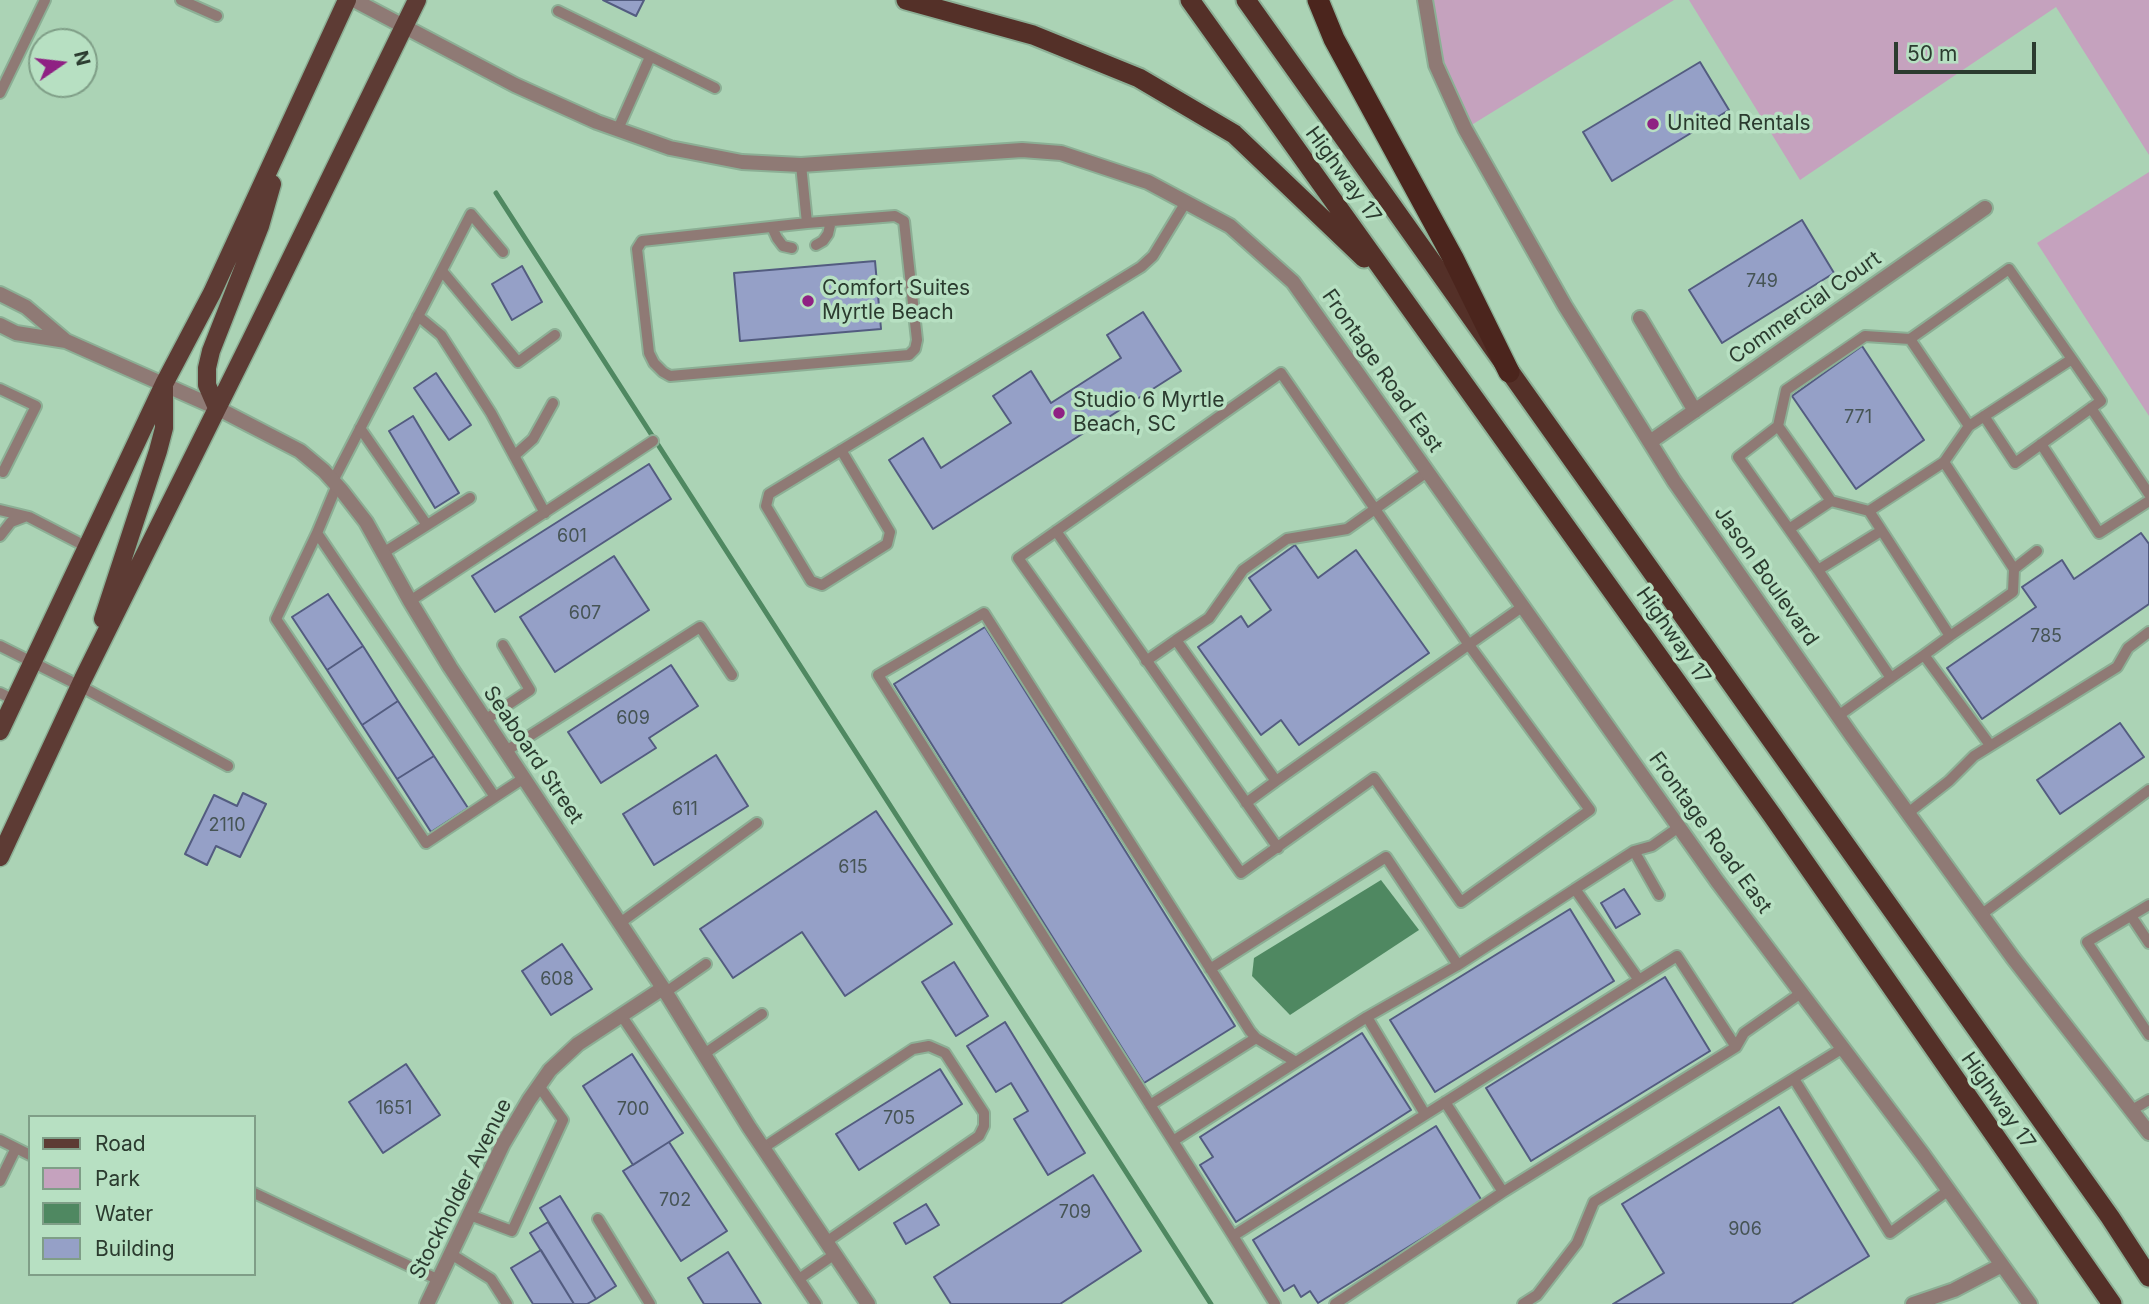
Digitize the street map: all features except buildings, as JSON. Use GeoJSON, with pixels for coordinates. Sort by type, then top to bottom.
{"type":"FeatureCollection","features":[{"type":"Feature","properties":{"kind":"highway"},"geometry":{"type":"LineString","coordinates":[[906,0],[1033,35],[1139,78],[1175,99],[1234,134],[1398,290]]}},
{"type":"Feature","properties":{"kind":"highway","name":"Highway 17"},"geometry":{"type":"LineString","coordinates":[[1190,0],[1772,815],[2112,1304]]}},
{"type":"Feature","properties":{"kind":"highway","name":"Highway 17"},"geometry":{"type":"LineString","coordinates":[[1246,0],[2110,1217],[2149,1277]]}},
{"type":"Feature","properties":{"kind":"highway"},"geometry":{"type":"LineString","coordinates":[[1318,0],[1334,39],[1453,258],[1509,372]]}},
{"type":"Feature","properties":{"kind":"main road"},"geometry":{"type":"LineString","coordinates":[[0,731],[7,697],[33,661],[164,384],[212,293],[347,0]]}},
{"type":"Feature","properties":{"kind":"main road"},"geometry":{"type":"LineString","coordinates":[[0,857],[81,682],[417,0]]}},
{"type":"Feature","properties":{"kind":"main road"},"geometry":{"type":"LineString","coordinates":[[217,408],[207,385],[211,351],[260,226],[285,134]]}},
{"type":"Feature","properties":{"kind":"main road"},"geometry":{"type":"LineString","coordinates":[[81,682],[159,452],[166,407],[164,384]]}},
{"type":"Feature","properties":{"kind":"street","name":"Frontage Road East"},"geometry":{"type":"LineString","coordinates":[[354,0],[515,85],[670,148],[742,163],[801,165],[1009,150],[1061,153],[1148,182],[1230,226],[1293,282],[1679,827],[1949,1190],[2030,1304]]}},
{"type":"Feature","properties":{"kind":"street","name":"Jason Boulevard"},"geometry":{"type":"LineString","coordinates":[[1425,0],[1436,65],[1465,130],[1564,306],[1674,481],[1908,813],[2149,1133]]}},
{"type":"Feature","properties":{"kind":"street","name":"Commercial Court"},"geometry":{"type":"LineString","coordinates":[[1650,442],[1985,208]]}},
{"type":"Feature","properties":{"kind":"street","name":"Seaboard Street"},"geometry":{"type":"LineString","coordinates":[[0,294],[26,307],[66,341]]}},
{"type":"Feature","properties":{"kind":"street"},"geometry":{"type":"LineString","coordinates":[[1640,318],[1695,411]]}},
{"type":"Feature","properties":{"kind":"street","name":"Seaboard Street"},"geometry":{"type":"LineString","coordinates":[[0,326],[16,333],[66,341],[217,408],[300,451],[335,483],[366,522],[410,601],[485,720],[664,990],[763,1148],[868,1304]]}},
{"type":"Feature","properties":{"kind":"street","name":"Stockholder Avenue"},"geometry":{"type":"LineString","coordinates":[[427,1304],[503,1144],[550,1070],[578,1044],[664,990]]}},
{"type":"Feature","properties":{"kind":"street"},"geometry":{"type":"LineString","coordinates":[[1913,1304],[1954,1290],[2003,1265]]}},
{"type":"Feature","properties":{"kind":"lane"},"geometry":{"type":"LineString","coordinates":[[0,93],[45,0]]}},
{"type":"Feature","properties":{"kind":"lane"},"geometry":{"type":"LineString","coordinates":[[181,0],[217,16]]}},
{"type":"Feature","properties":{"kind":"lane"},"geometry":{"type":"LineString","coordinates":[[558,10],[715,88]]}},
{"type":"Feature","properties":{"kind":"lane"},"geometry":{"type":"LineString","coordinates":[[618,129],[650,57]]}},
{"type":"Feature","properties":{"kind":"lane"},"geometry":{"type":"LineString","coordinates":[[801,165],[807,223]]}},
{"type":"Feature","properties":{"kind":"lane"},"geometry":{"type":"LineString","coordinates":[[841,450],[890,532],[887,544],[822,585],[811,581],[766,506],[769,494],[841,450],[1141,267],[1153,256],[1186,202]]}},
{"type":"Feature","properties":{"kind":"lane"},"geometry":{"type":"LineString","coordinates":[[503,251],[471,214],[360,428],[335,483],[317,533],[276,619],[426,843],[524,778]]}},
{"type":"Feature","properties":{"kind":"lane"},"geometry":{"type":"LineString","coordinates":[[895,216],[904,221],[917,340],[915,349],[909,355],[670,376],[654,363],[649,353],[637,249],[642,241],[807,223],[895,216]]}},
{"type":"Feature","properties":{"kind":"lane"},"geometry":{"type":"LineString","coordinates":[[816,245],[823,241],[828,233],[831,221]]}},
{"type":"Feature","properties":{"kind":"lane"},"geometry":{"type":"LineString","coordinates":[[772,227],[783,246],[792,248]]}},
{"type":"Feature","properties":{"kind":"lane"},"geometry":{"type":"LineString","coordinates":[[1891,678],[1738,457],[1778,426],[1786,390],[1865,336],[1910,340],[2009,269],[2101,401],[2015,463],[1984,416]]}},
{"type":"Feature","properties":{"kind":"lane"},"geometry":{"type":"LineString","coordinates":[[442,271],[518,362],[555,335]]}},
{"type":"Feature","properties":{"kind":"lane"},"geometry":{"type":"LineString","coordinates":[[418,316],[441,335],[491,413],[545,513]]}},
{"type":"Feature","properties":{"kind":"lane"},"geometry":{"type":"LineString","coordinates":[[1910,340],[1969,426]]}},
{"type":"Feature","properties":{"kind":"lane"},"geometry":{"type":"LineString","coordinates":[[1869,511],[1944,462],[1969,426],[2072,359]]}},
{"type":"Feature","properties":{"kind":"lane"},"geometry":{"type":"LineString","coordinates":[[1281,373],[1374,510],[1590,810],[1461,902],[1374,778],[1241,873],[1018,558],[1281,373]]}},
{"type":"Feature","properties":{"kind":"lane"},"geometry":{"type":"LineString","coordinates":[[0,388],[36,406],[4,471]]}},
{"type":"Feature","properties":{"kind":"lane"},"geometry":{"type":"LineString","coordinates":[[513,456],[533,439],[553,403]]}},
{"type":"Feature","properties":{"kind":"lane"},"geometry":{"type":"LineString","coordinates":[[2041,444],[2099,533],[2148,501],[2091,408]]}},
{"type":"Feature","properties":{"kind":"lane"},"geometry":{"type":"LineString","coordinates":[[1778,426],[1831,501],[1869,511],[1950,636]]}},
{"type":"Feature","properties":{"kind":"lane"},"geometry":{"type":"LineString","coordinates":[[360,428],[428,525]]}},
{"type":"Feature","properties":{"kind":"lane"},"geometry":{"type":"LineString","coordinates":[[410,601],[653,441]]}},
{"type":"Feature","properties":{"kind":"lane"},"geometry":{"type":"LineString","coordinates":[[1838,716],[2013,592],[2014,569],[1944,462]]}},
{"type":"Feature","properties":{"kind":"lane"},"geometry":{"type":"LineString","coordinates":[[1146,661],[1209,618],[1243,570],[1287,539],[1347,529],[1427,472]]}},
{"type":"Feature","properties":{"kind":"lane"},"geometry":{"type":"LineString","coordinates":[[383,553],[470,498]]}},
{"type":"Feature","properties":{"kind":"lane"},"geometry":{"type":"LineString","coordinates":[[1789,529],[1831,501]]}},
{"type":"Feature","properties":{"kind":"lane"},"geometry":{"type":"LineString","coordinates":[[0,510],[26,516],[87,547]]}},
{"type":"Feature","properties":{"kind":"lane"},"geometry":{"type":"LineString","coordinates":[[0,536],[11,522],[26,516]]}},
{"type":"Feature","properties":{"kind":"lane"},"geometry":{"type":"LineString","coordinates":[[1056,531],[1278,848]]}},
{"type":"Feature","properties":{"kind":"lane"},"geometry":{"type":"LineString","coordinates":[[1818,570],[1881,531]]}},
{"type":"Feature","properties":{"kind":"lane"},"geometry":{"type":"LineString","coordinates":[[317,533],[495,797]]}},
{"type":"Feature","properties":{"kind":"lane"},"geometry":{"type":"LineString","coordinates":[[2014,569],[2036,551]]}},
{"type":"Feature","properties":{"kind":"lane"},"geometry":{"type":"LineString","coordinates":[[1247,803],[1522,607]]}},
{"type":"Feature","properties":{"kind":"lane"},"geometry":{"type":"LineString","coordinates":[[1275,1304],[878,675],[984,613],[1256,1038],[1296,1062]]}},
{"type":"Feature","properties":{"kind":"lane"},"geometry":{"type":"LineString","coordinates":[[506,751],[700,627],[732,675]]}},
{"type":"Feature","properties":{"kind":"lane"},"geometry":{"type":"LineString","coordinates":[[1908,813],[1949,781],[1973,756],[2118,667],[2128,648],[2149,632]]}},
{"type":"Feature","properties":{"kind":"lane"},"geometry":{"type":"LineString","coordinates":[[1176,640],[1276,781]]}},
{"type":"Feature","properties":{"kind":"lane"},"geometry":{"type":"LineString","coordinates":[[485,720],[530,690],[503,645]]}},
{"type":"Feature","properties":{"kind":"lane"},"geometry":{"type":"LineString","coordinates":[[0,646],[81,682],[228,766]]}},
{"type":"Feature","properties":{"kind":"lane"},"geometry":{"type":"LineString","coordinates":[[1924,654],[1990,746]]}},
{"type":"Feature","properties":{"kind":"lane"},"geometry":{"type":"LineString","coordinates":[[1982,914],[2149,790]]}},
{"type":"Feature","properties":{"kind":"lane"},"geometry":{"type":"LineString","coordinates":[[620,923],[757,823]]}},
{"type":"Feature","properties":{"kind":"lane"},"geometry":{"type":"LineString","coordinates":[[1173,1141],[1367,1017],[1458,965],[1634,851],[1652,846],[1679,827]]}},
{"type":"Feature","properties":{"kind":"lane"},"geometry":{"type":"LineString","coordinates":[[1634,851],[1660,895]]}},
{"type":"Feature","properties":{"kind":"lane"},"geometry":{"type":"LineString","coordinates":[[1210,969],[1386,856],[1458,965]]}},
{"type":"Feature","properties":{"kind":"lane"},"geometry":{"type":"LineString","coordinates":[[1575,889],[1639,980]]}},
{"type":"Feature","properties":{"kind":"lane"},"geometry":{"type":"LineString","coordinates":[[2149,905],[2087,942],[2149,1035]]}},
{"type":"Feature","properties":{"kind":"lane"},"geometry":{"type":"LineString","coordinates":[[2131,916],[2149,943]]}},
{"type":"Feature","properties":{"kind":"lane"},"geometry":{"type":"LineString","coordinates":[[1233,1236],[1677,956],[1736,1047]]}},
{"type":"Feature","properties":{"kind":"lane"},"geometry":{"type":"LineString","coordinates":[[664,990],[706,964]]}},
{"type":"Feature","properties":{"kind":"lane"},"geometry":{"type":"LineString","coordinates":[[1335,1304],[1503,1192],[1736,1047],[1744,1033],[1801,993]]}},
{"type":"Feature","properties":{"kind":"lane"},"geometry":{"type":"LineString","coordinates":[[704,1054],[762,1014]]}},
{"type":"Feature","properties":{"kind":"lane"},"geometry":{"type":"LineString","coordinates":[[621,1016],[816,1304]]}},
{"type":"Feature","properties":{"kind":"lane"},"geometry":{"type":"LineString","coordinates":[[1367,1017],[1425,1114]]}},
{"type":"Feature","properties":{"kind":"lane"},"geometry":{"type":"LineString","coordinates":[[1150,1105],[1256,1038]]}},
{"type":"Feature","properties":{"kind":"lane"},"geometry":{"type":"LineString","coordinates":[[763,1148],[913,1049],[929,1046],[945,1053],[984,1113],[984,1126],[979,1136],[830,1248],[799,1279]]}},
{"type":"Feature","properties":{"kind":"lane"},"geometry":{"type":"LineString","coordinates":[[1524,1304],[1537,1295],[1577,1242],[1594,1202],[1843,1048]]}},
{"type":"Feature","properties":{"kind":"lane"},"geometry":{"type":"LineString","coordinates":[[1794,1079],[1890,1233],[1949,1190]]}},
{"type":"Feature","properties":{"kind":"lane"},"geometry":{"type":"LineString","coordinates":[[470,1215],[512,1231],[563,1120],[539,1086]]}},
{"type":"Feature","properties":{"kind":"lane"},"geometry":{"type":"LineString","coordinates":[[2132,1110],[2149,1100]]}},
{"type":"Feature","properties":{"kind":"lane"},"geometry":{"type":"LineString","coordinates":[[1445,1102],[1503,1192]]}},
{"type":"Feature","properties":{"kind":"lane"},"geometry":{"type":"LineString","coordinates":[[0,1140],[28,1154]]}},
{"type":"Feature","properties":{"kind":"lane"},"geometry":{"type":"LineString","coordinates":[[0,1181],[16,1148]]}},
{"type":"Feature","properties":{"kind":"lane"},"geometry":{"type":"LineString","coordinates":[[256,1194],[439,1280]]}},
{"type":"Feature","properties":{"kind":"lane"},"geometry":{"type":"LineString","coordinates":[[598,1219],[650,1304]]}},
{"type":"Feature","properties":{"kind":"lane"},"geometry":{"type":"LineString","coordinates":[[451,1254],[491,1279],[507,1304]]}},
{"type":"Feature","properties":{"kind":"green space"},"geometry":{"type":"Polygon","coordinates":[[[1425,0],[1674,0],[1465,129],[1436,65],[1425,0]]]}},
{"type":"Feature","properties":{"kind":"green space"},"geometry":{"type":"Polygon","coordinates":[[[1689,0],[2149,0],[2149,155],[2056,7],[1800,180],[1689,0]]]}},
{"type":"Feature","properties":{"kind":"green space"},"geometry":{"type":"Polygon","coordinates":[[[2149,172],[2149,416],[2037,243],[2149,172]]]}},
{"type":"Feature","properties":{"kind":"water"},"geometry":{"type":"Polygon","coordinates":[[[1381,880],[1419,930],[1290,1015],[1252,976],[1254,958],[1381,880]]]}},
{"type":"Feature","properties":{"kind":"waterway"},"geometry":{"type":"LineString","coordinates":[[496,193],[1211,1304]]}},
{"type":"Feature","properties":{"kind":"place","name":"United Rentals"},"geometry":{"type":"Point","coordinates":[1653,124]}},
{"type":"Feature","properties":{"kind":"place","name":"Comfort Suites Myrtle Beach"},"geometry":{"type":"Point","coordinates":[808,301]}},
{"type":"Feature","properties":{"kind":"place","name":"Studio 6 Myrtle Beach, SC"},"geometry":{"type":"Point","coordinates":[1059,413]}}]}
